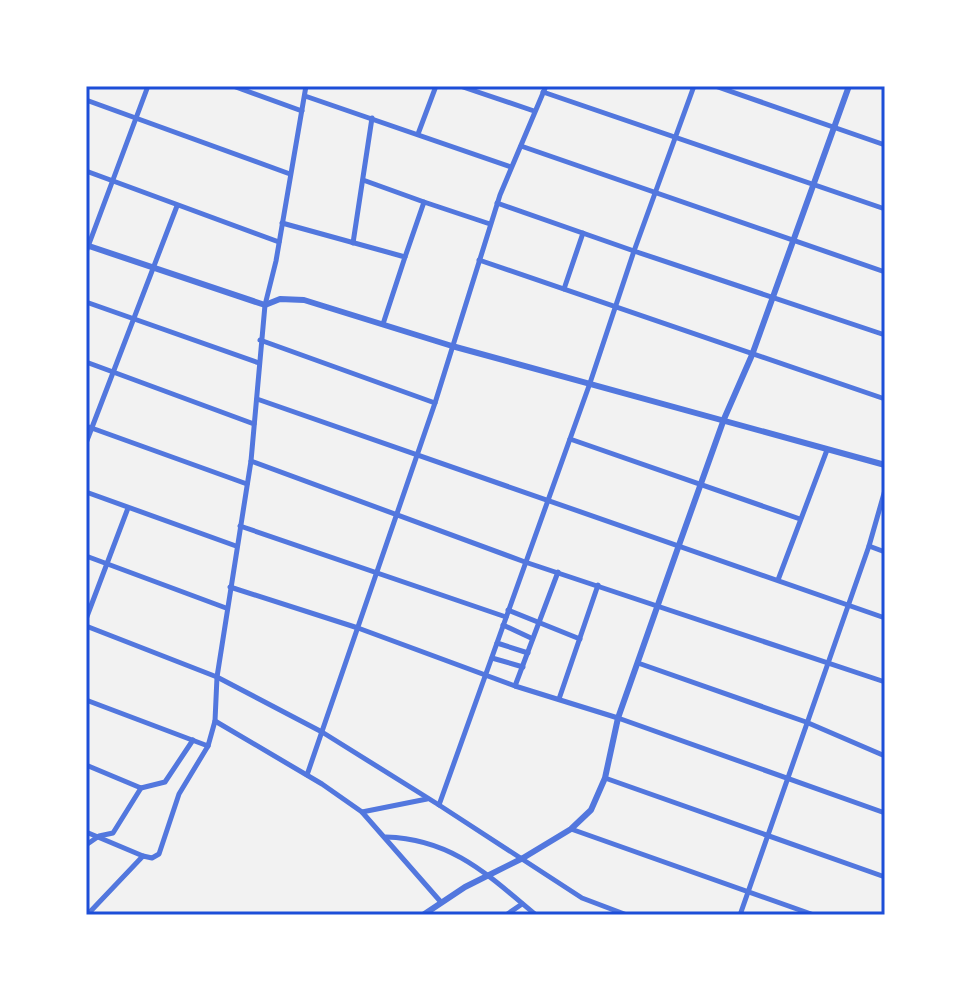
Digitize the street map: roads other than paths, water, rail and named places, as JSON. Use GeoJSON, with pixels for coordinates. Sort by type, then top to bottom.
{"type":"FeatureCollection","features":[{"type":"Feature","properties":{"kind":"street"},"geometry":{"type":"LineString","coordinates":[[148,86],[87,248],[265,305],[291,298],[452,346],[885,465]]}},
{"type":"Feature","properties":{"kind":"street"},"geometry":{"type":"LineString","coordinates":[[233,86],[302,111]]}},
{"type":"Feature","properties":{"kind":"street"},"geometry":{"type":"LineString","coordinates":[[86,832],[143,856],[152,858],[159,854],[179,794],[208,746],[215,721],[226,608],[251,461],[265,305],[306,86]]}},
{"type":"Feature","properties":{"kind":"street"},"geometry":{"type":"LineString","coordinates":[[418,134],[436,86]]}},
{"type":"Feature","properties":{"kind":"street"},"geometry":{"type":"LineString","coordinates":[[460,86],[534,111]]}},
{"type":"Feature","properties":{"kind":"street"},"geometry":{"type":"LineString","coordinates":[[439,805],[694,86]]}},
{"type":"Feature","properties":{"kind":"street"},"geometry":{"type":"LineString","coordinates":[[715,86],[885,145]]}},
{"type":"Feature","properties":{"kind":"street"},"geometry":{"type":"LineString","coordinates":[[423,915],[440,901],[571,829],[591,810],[605,778],[618,718],[679,545],[724,419],[752,355],[849,86]]}},
{"type":"Feature","properties":{"kind":"street"},"geometry":{"type":"LineString","coordinates":[[307,775],[398,515],[497,203],[544,89],[674,138],[885,209]]}},
{"type":"Feature","properties":{"kind":"street"},"geometry":{"type":"LineString","coordinates":[[305,96],[511,167]]}},
{"type":"Feature","properties":{"kind":"street"},"geometry":{"type":"LineString","coordinates":[[86,100],[290,174]]}},
{"type":"Feature","properties":{"kind":"street"},"geometry":{"type":"LineString","coordinates":[[353,243],[372,118]]}},
{"type":"Feature","properties":{"kind":"street"},"geometry":{"type":"LineString","coordinates":[[521,146],[885,272]]}},
{"type":"Feature","properties":{"kind":"street"},"geometry":{"type":"LineString","coordinates":[[86,171],[279,242]]}},
{"type":"Feature","properties":{"kind":"street"},"geometry":{"type":"LineString","coordinates":[[363,180],[490,224]]}},
{"type":"Feature","properties":{"kind":"street"},"geometry":{"type":"LineString","coordinates":[[383,324],[424,202]]}},
{"type":"Feature","properties":{"kind":"street"},"geometry":{"type":"LineString","coordinates":[[497,203],[885,335]]}},
{"type":"Feature","properties":{"kind":"street"},"geometry":{"type":"LineString","coordinates":[[86,443],[89,428],[177,206]]}},
{"type":"Feature","properties":{"kind":"street"},"geometry":{"type":"LineString","coordinates":[[282,223],[405,257]]}},
{"type":"Feature","properties":{"kind":"street"},"geometry":{"type":"LineString","coordinates":[[564,289],[583,233]]}},
{"type":"Feature","properties":{"kind":"street"},"geometry":{"type":"LineString","coordinates":[[479,260],[885,399]]}},
{"type":"Feature","properties":{"kind":"street"},"geometry":{"type":"LineString","coordinates":[[86,302],[259,363]]}},
{"type":"Feature","properties":{"kind":"street"},"geometry":{"type":"LineString","coordinates":[[260,340],[435,403]]}},
{"type":"Feature","properties":{"kind":"street"},"geometry":{"type":"LineString","coordinates":[[86,362],[254,424]]}},
{"type":"Feature","properties":{"kind":"street"},"geometry":{"type":"LineString","coordinates":[[257,399],[885,618]]}},
{"type":"Feature","properties":{"kind":"street"},"geometry":{"type":"LineString","coordinates":[[89,428],[247,484]]}},
{"type":"Feature","properties":{"kind":"street"},"geometry":{"type":"LineString","coordinates":[[570,439],[800,519]]}},
{"type":"Feature","properties":{"kind":"street"},"geometry":{"type":"LineString","coordinates":[[778,580],[827,450]]}},
{"type":"Feature","properties":{"kind":"street"},"geometry":{"type":"LineString","coordinates":[[251,461],[525,562],[885,682]]}},
{"type":"Feature","properties":{"kind":"street"},"geometry":{"type":"LineString","coordinates":[[740,915],[869,546],[885,490]]}},
{"type":"Feature","properties":{"kind":"street"},"geometry":{"type":"LineString","coordinates":[[86,492],[236,546]]}},
{"type":"Feature","properties":{"kind":"street"},"geometry":{"type":"LineString","coordinates":[[86,619],[128,508]]}},
{"type":"Feature","properties":{"kind":"street"},"geometry":{"type":"LineString","coordinates":[[240,526],[506,617]]}},
{"type":"Feature","properties":{"kind":"street"},"geometry":{"type":"LineString","coordinates":[[869,546],[885,552]]}},
{"type":"Feature","properties":{"kind":"street"},"geometry":{"type":"LineString","coordinates":[[86,556],[226,608]]}},
{"type":"Feature","properties":{"kind":"street"},"geometry":{"type":"LineString","coordinates":[[515,686],[558,572]]}},
{"type":"Feature","properties":{"kind":"street"},"geometry":{"type":"LineString","coordinates":[[559,699],[598,585]]}},
{"type":"Feature","properties":{"kind":"street"},"geometry":{"type":"LineString","coordinates":[[230,587],[358,628],[515,686],[618,718],[885,813]]}},
{"type":"Feature","properties":{"kind":"street"},"geometry":{"type":"LineString","coordinates":[[508,610],[580,639]]}},
{"type":"Feature","properties":{"kind":"street"},"geometry":{"type":"LineString","coordinates":[[503,625],[532,639]]}},
{"type":"Feature","properties":{"kind":"street"},"geometry":{"type":"LineString","coordinates":[[86,626],[217,677],[322,732],[582,898],[627,915]]}},
{"type":"Feature","properties":{"kind":"street"},"geometry":{"type":"LineString","coordinates":[[497,643],[528,653]]}},
{"type":"Feature","properties":{"kind":"street"},"geometry":{"type":"LineString","coordinates":[[492,658],[523,667]]}},
{"type":"Feature","properties":{"kind":"street"},"geometry":{"type":"LineString","coordinates":[[638,663],[806,722],[885,756]]}},
{"type":"Feature","properties":{"kind":"street"},"geometry":{"type":"LineString","coordinates":[[86,700],[208,746]]}},
{"type":"Feature","properties":{"kind":"street"},"geometry":{"type":"LineString","coordinates":[[215,721],[307,775],[362,812],[440,901]]}},
{"type":"Feature","properties":{"kind":"street"},"geometry":{"type":"LineString","coordinates":[[86,765],[141,788],[165,782],[193,740]]}},
{"type":"Feature","properties":{"kind":"street"},"geometry":{"type":"LineString","coordinates":[[605,778],[885,877]]}},
{"type":"Feature","properties":{"kind":"street"},"geometry":{"type":"LineString","coordinates":[[86,845],[99,836],[113,833],[141,788]]}},
{"type":"Feature","properties":{"kind":"street"},"geometry":{"type":"LineString","coordinates":[[362,812],[429,798]]}},
{"type":"Feature","properties":{"kind":"street"},"geometry":{"type":"LineString","coordinates":[[571,829],[814,915]]}},
{"type":"Feature","properties":{"kind":"street"},"geometry":{"type":"LineString","coordinates":[[386,837],[431,844],[457,855],[490,875],[536,915]]}},
{"type":"Feature","properties":{"kind":"street"},"geometry":{"type":"LineString","coordinates":[[87,915],[143,856]]}},
{"type":"Feature","properties":{"kind":"street"},"geometry":{"type":"LineString","coordinates":[[86,901],[97,905]]}},
{"type":"Feature","properties":{"kind":"street"},"geometry":{"type":"LineString","coordinates":[[506,915],[522,904]]}}]}
